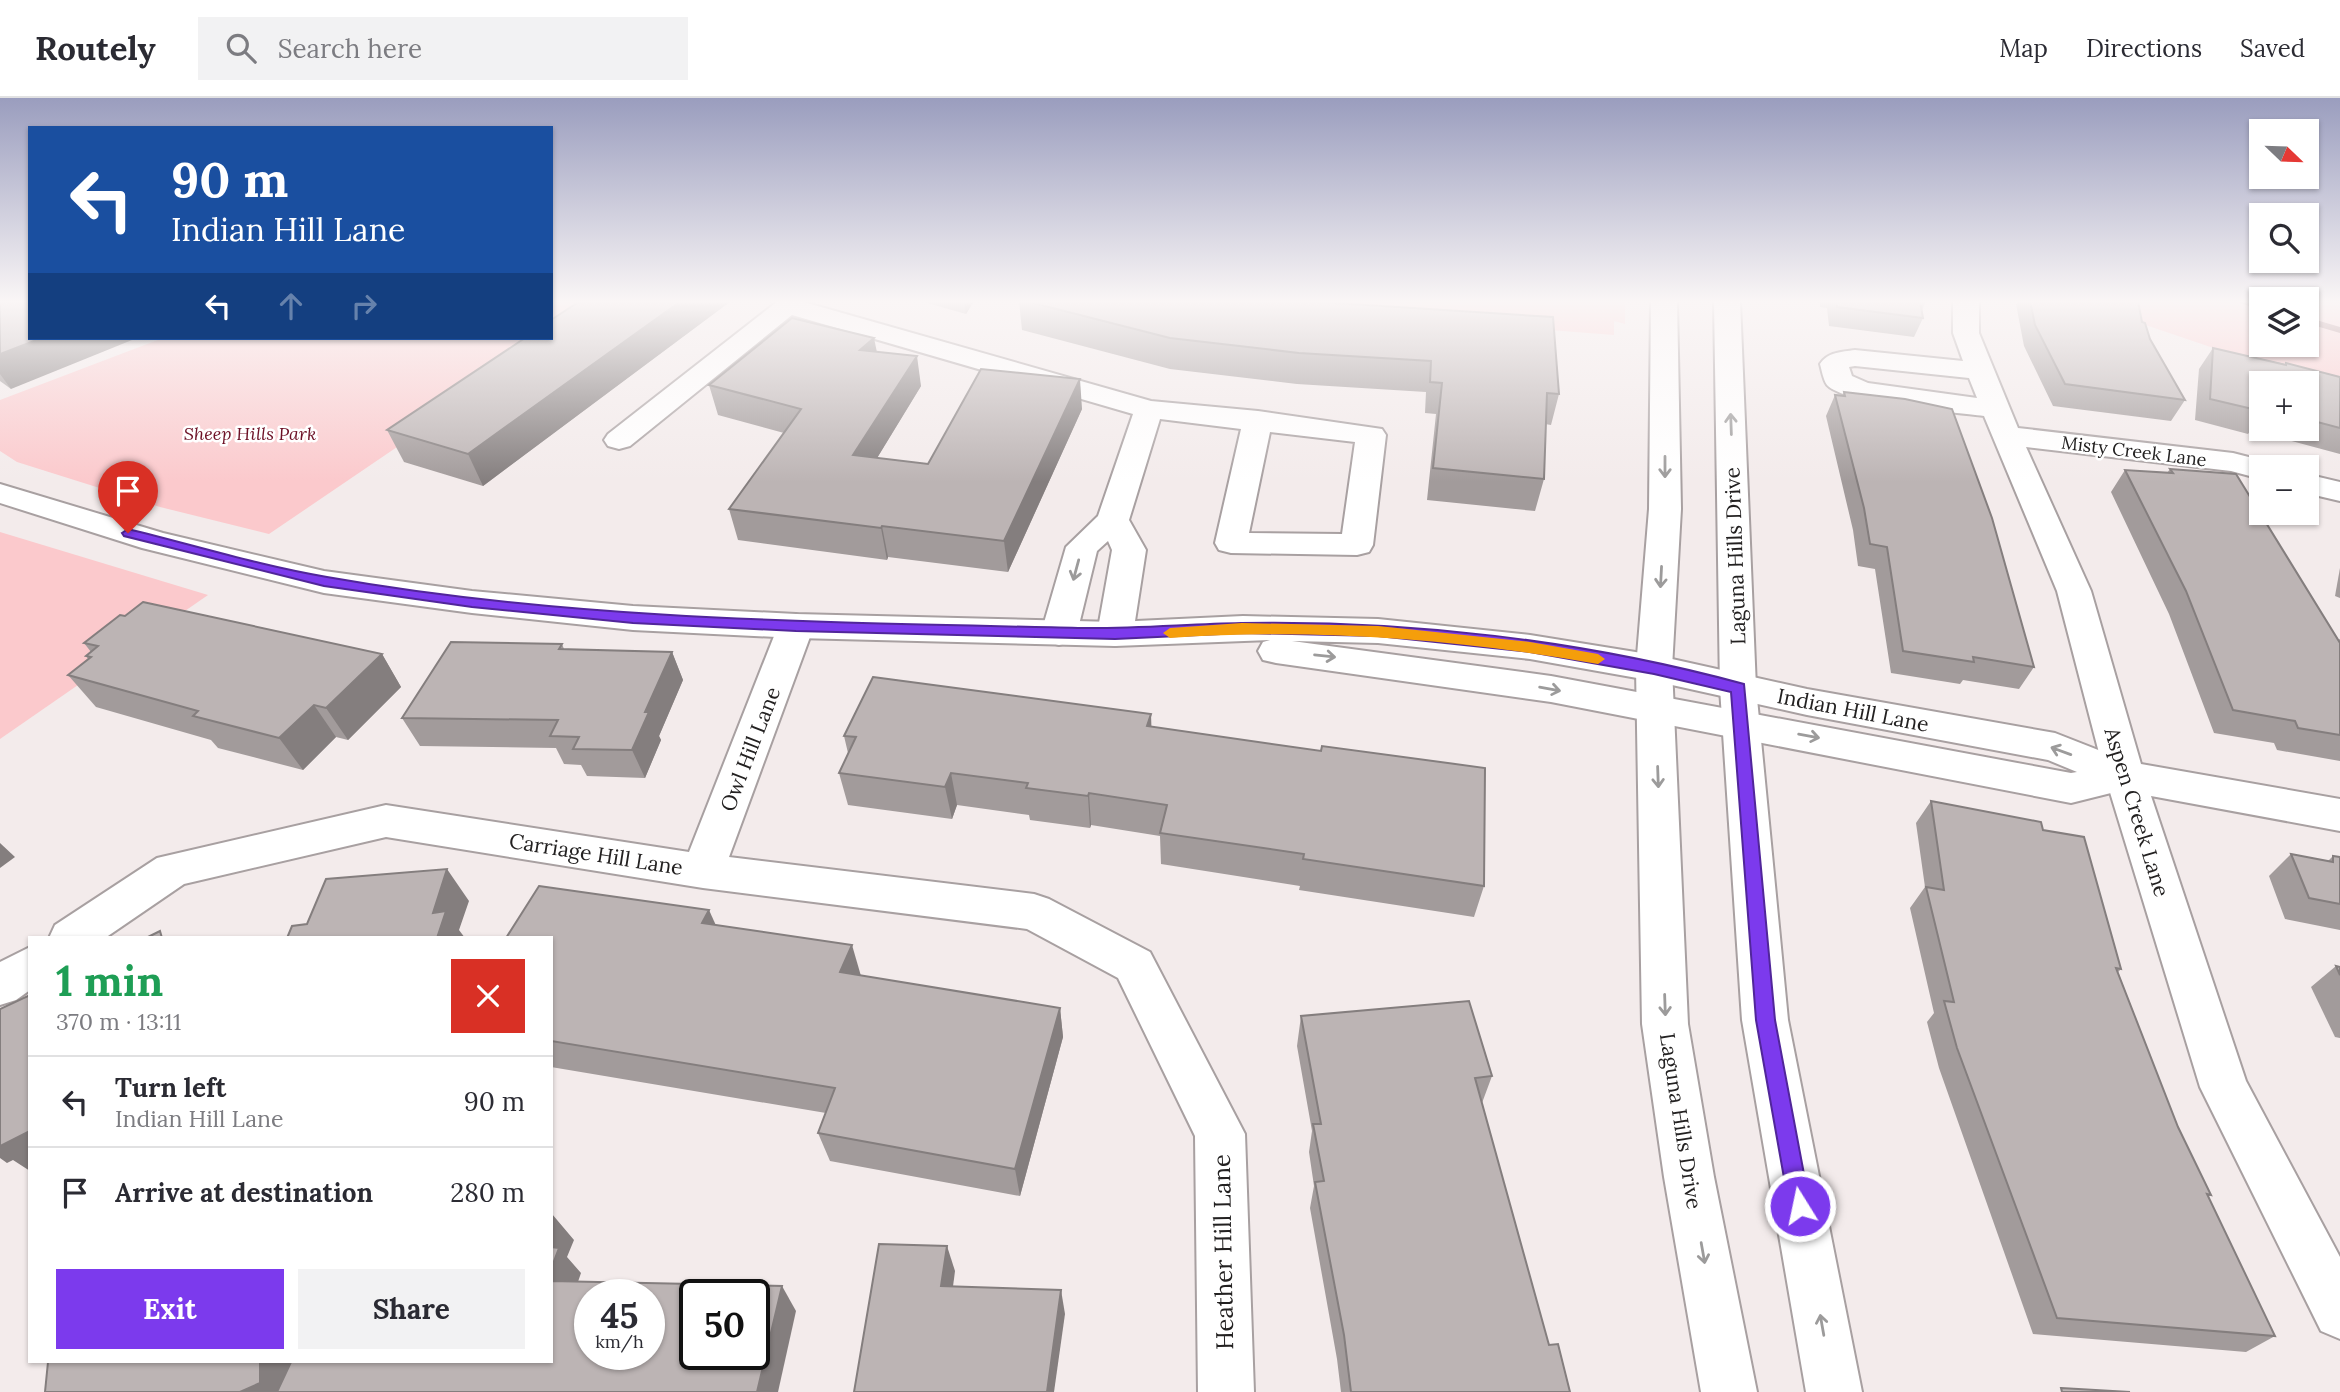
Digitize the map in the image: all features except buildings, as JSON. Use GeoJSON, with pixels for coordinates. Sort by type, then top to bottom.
{"type":"FeatureCollection","features":[{"type":"Feature","properties":{"kind":"street"},"geometry":{"type":"LineString","coordinates":[[619,440],[718,361]]}},
{"type":"Feature","properties":{"kind":"street"},"geometry":{"type":"LineString","coordinates":[[982,361],[1149,409],[1258,420],[1371,435],[1357,545],[1231,543],[1258,420]]}},
{"type":"Feature","properties":{"kind":"street","name":"Laguna Hills Drive"},"geometry":{"type":"LineString","coordinates":[[1664,361],[1665,509],[1655,689],[1665,1024],[1689,1177],[1729,1392]]}},
{"type":"Feature","properties":{"kind":"street","name":"Laguna Hills Drive"},"geometry":{"type":"LineString","coordinates":[[1729,361],[1740,706],[1765,1020],[1834,1392]]}},
{"type":"Feature","properties":{"kind":"street","name":"Misty Creek Lane"},"geometry":{"type":"LineString","coordinates":[[1838,361],[1834,364],[1839,382],[1862,391],[2001,422],[2249,467]]}},
{"type":"Feature","properties":{"kind":"street","name":"Misty Creek Lane"},"geometry":{"type":"LineString","coordinates":[[1888,361],[1980,371]]}},
{"type":"Feature","properties":{"kind":"street","name":"Aspen Creek Lane"},"geometry":{"type":"LineString","coordinates":[[1976,361],[2074,591],[2125,776],[2224,1087],[2340,1312]]}},
{"type":"Feature","properties":{"kind":"street"},"geometry":{"type":"LineString","coordinates":[[1059,633],[1082,547],[1113,520],[1149,409]]}},
{"type":"Feature","properties":{"kind":"street"},"geometry":{"type":"LineString","coordinates":[[2319,486],[2340,492]]}},
{"type":"Feature","properties":{"kind":"street","name":"Indian Hill Lane"},"geometry":{"type":"LineString","coordinates":[[0,493],[154,541],[324,582],[472,603],[633,618],[796,626],[1160,633],[1247,648],[1338,658],[1551,689],[1655,689],[1740,706],[2071,788],[2125,776],[2340,815]]}},
{"type":"Feature","properties":{"kind":"street"},"geometry":{"type":"LineString","coordinates":[[1113,520],[1129,550],[1115,634]]}},
{"type":"Feature","properties":{"kind":"street","name":"Owl Hill Lane"},"geometry":{"type":"LineString","coordinates":[[703,871],[796,626]]}},
{"type":"Feature","properties":{"kind":"street","name":"Carriage Hill Lane"},"geometry":{"type":"LineString","coordinates":[[74,936],[172,870],[386,821],[703,871],[1034,912],[1134,965]]}},
{"type":"Feature","properties":{"kind":"street","name":"Heather Hill Lane"},"geometry":{"type":"LineString","coordinates":[[1134,965],[1220,1134],[1226,1392]]}},
{"type":"Feature","properties":{"kind":"street"},"geometry":{"type":"LineString","coordinates":[[0,986],[28,967]]}},
{"type":"Feature","properties":{"kind":"green space","name":"Sheep Hills Park"},"geometry":{"type":"Polygon","coordinates":[[[102,361],[523,361],[269,534],[160,507],[17,462],[0,451],[0,400],[102,361]]]}},
{"type":"Feature","properties":{"kind":"green space"},"geometry":{"type":"Polygon","coordinates":[[[2253,361],[2340,361],[2340,391],[2319,384],[2319,371],[2281,371],[2253,361]]]}},
{"type":"Feature","properties":{"kind":"green space"},"geometry":{"type":"Polygon","coordinates":[[[0,532],[208,595],[0,739],[0,532]]]}},
{"type":"Feature","properties":{"kind":"slow traffic"},"geometry":{"type":"LineString","coordinates":[[1170,633],[1242,628],[1378,631],[1530,647],[1598,659]]}},
{"type":"Feature","properties":{"kind":"route"},"geometry":{"type":"LineString","coordinates":[[128,533],[324,582],[472,603],[633,618],[796,626],[1115,634],[1242,628],[1378,631],[1530,647],[1654,668],[1738,688],[1765,1020],[1800,1206]]}}]}
